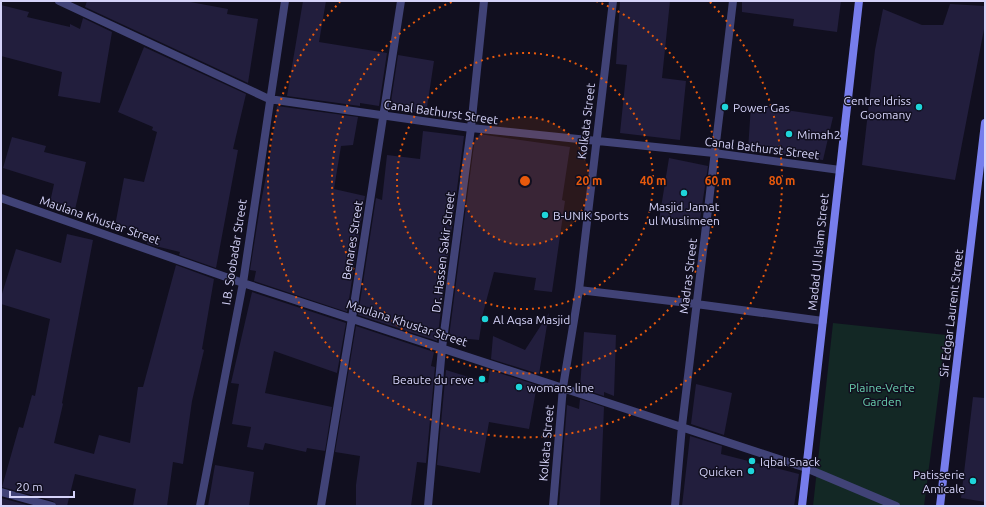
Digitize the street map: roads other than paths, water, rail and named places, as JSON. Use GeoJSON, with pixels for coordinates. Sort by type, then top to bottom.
{"type":"FeatureCollection","features":[{"type":"Feature","properties":{"kind":"main road","name":"Madad Ul Islam Street"},"geometry":{"type":"LineString","coordinates":[[802,506],[859,1]]}},
{"type":"Feature","properties":{"kind":"main road","name":"Sir Edgar Laurent Street"},"geometry":{"type":"LineString","coordinates":[[940,506],[985,123]]}},
{"type":"Feature","properties":{"kind":"street","name":"Canal Bathurst Street"},"geometry":{"type":"LineString","coordinates":[[59,1],[269,99],[471,128],[595,143],[714,153],[840,170]]}},
{"type":"Feature","properties":{"kind":"street","name":"I.B. Soobadar Street"},"geometry":{"type":"LineString","coordinates":[[200,506],[243,283],[269,99],[285,1]]}},
{"type":"Feature","properties":{"kind":"street","name":"Benares Street"},"geometry":{"type":"LineString","coordinates":[[321,506],[384,116],[401,1]]}},
{"type":"Feature","properties":{"kind":"street","name":"Dr. Hassen Sakir Street"},"geometry":{"type":"LineString","coordinates":[[428,506],[442,348],[471,128],[484,1]]}},
{"type":"Feature","properties":{"kind":"street","name":"Kolkata Street"},"geometry":{"type":"LineString","coordinates":[[553,506],[563,387],[579,290],[595,143],[613,1]]}},
{"type":"Feature","properties":{"kind":"street","name":"Madras Street"},"geometry":{"type":"LineString","coordinates":[[675,506],[682,426],[696,304],[733,1]]}},
{"type":"Feature","properties":{"kind":"street","name":"Maulana Khustar Street"},"geometry":{"type":"LineString","coordinates":[[1,198],[243,283],[806,468],[896,506]]}},
{"type":"Feature","properties":{"kind":"street"},"geometry":{"type":"LineString","coordinates":[[579,290],[823,321]]}},
{"type":"Feature","properties":{"kind":"street"},"geometry":{"type":"LineString","coordinates":[[1,492],[52,506]]}},
{"type":"Feature","properties":{"kind":"place","name":"Power Gas"},"geometry":{"type":"Point","coordinates":[725,107]}},
{"type":"Feature","properties":{"kind":"place","name":"Centre Idriss Goomany"},"geometry":{"type":"Point","coordinates":[919,107]}},
{"type":"Feature","properties":{"kind":"place","name":"Mimah2"},"geometry":{"type":"Point","coordinates":[789,134]}},
{"type":"Feature","properties":{"kind":"place","name":"Masjid Jamat ul Muslimeen"},"geometry":{"type":"Point","coordinates":[684,193]}},
{"type":"Feature","properties":{"kind":"place","name":"B-UNIK Sports"},"geometry":{"type":"Point","coordinates":[545,215]}},
{"type":"Feature","properties":{"kind":"place","name":"Al Aqsa Masjid"},"geometry":{"type":"Point","coordinates":[485,319]}},
{"type":"Feature","properties":{"kind":"place","name":"Beaute du reve"},"geometry":{"type":"Point","coordinates":[482,379]}},
{"type":"Feature","properties":{"kind":"place","name":"womans line"},"geometry":{"type":"Point","coordinates":[519,387]}},
{"type":"Feature","properties":{"kind":"place","name":"Iqbal Snack"},"geometry":{"type":"Point","coordinates":[752,461]}},
{"type":"Feature","properties":{"kind":"place","name":"Quicken"},"geometry":{"type":"Point","coordinates":[751,471]}},
{"type":"Feature","properties":{"kind":"place","name":"Patisserie Amicale"},"geometry":{"type":"Point","coordinates":[973,481]}},
{"type":"Feature","properties":{"kind":"park label","name":"Plaine-Verte Garden"},"geometry":{"type":"Point","coordinates":[882,394]}}]}
